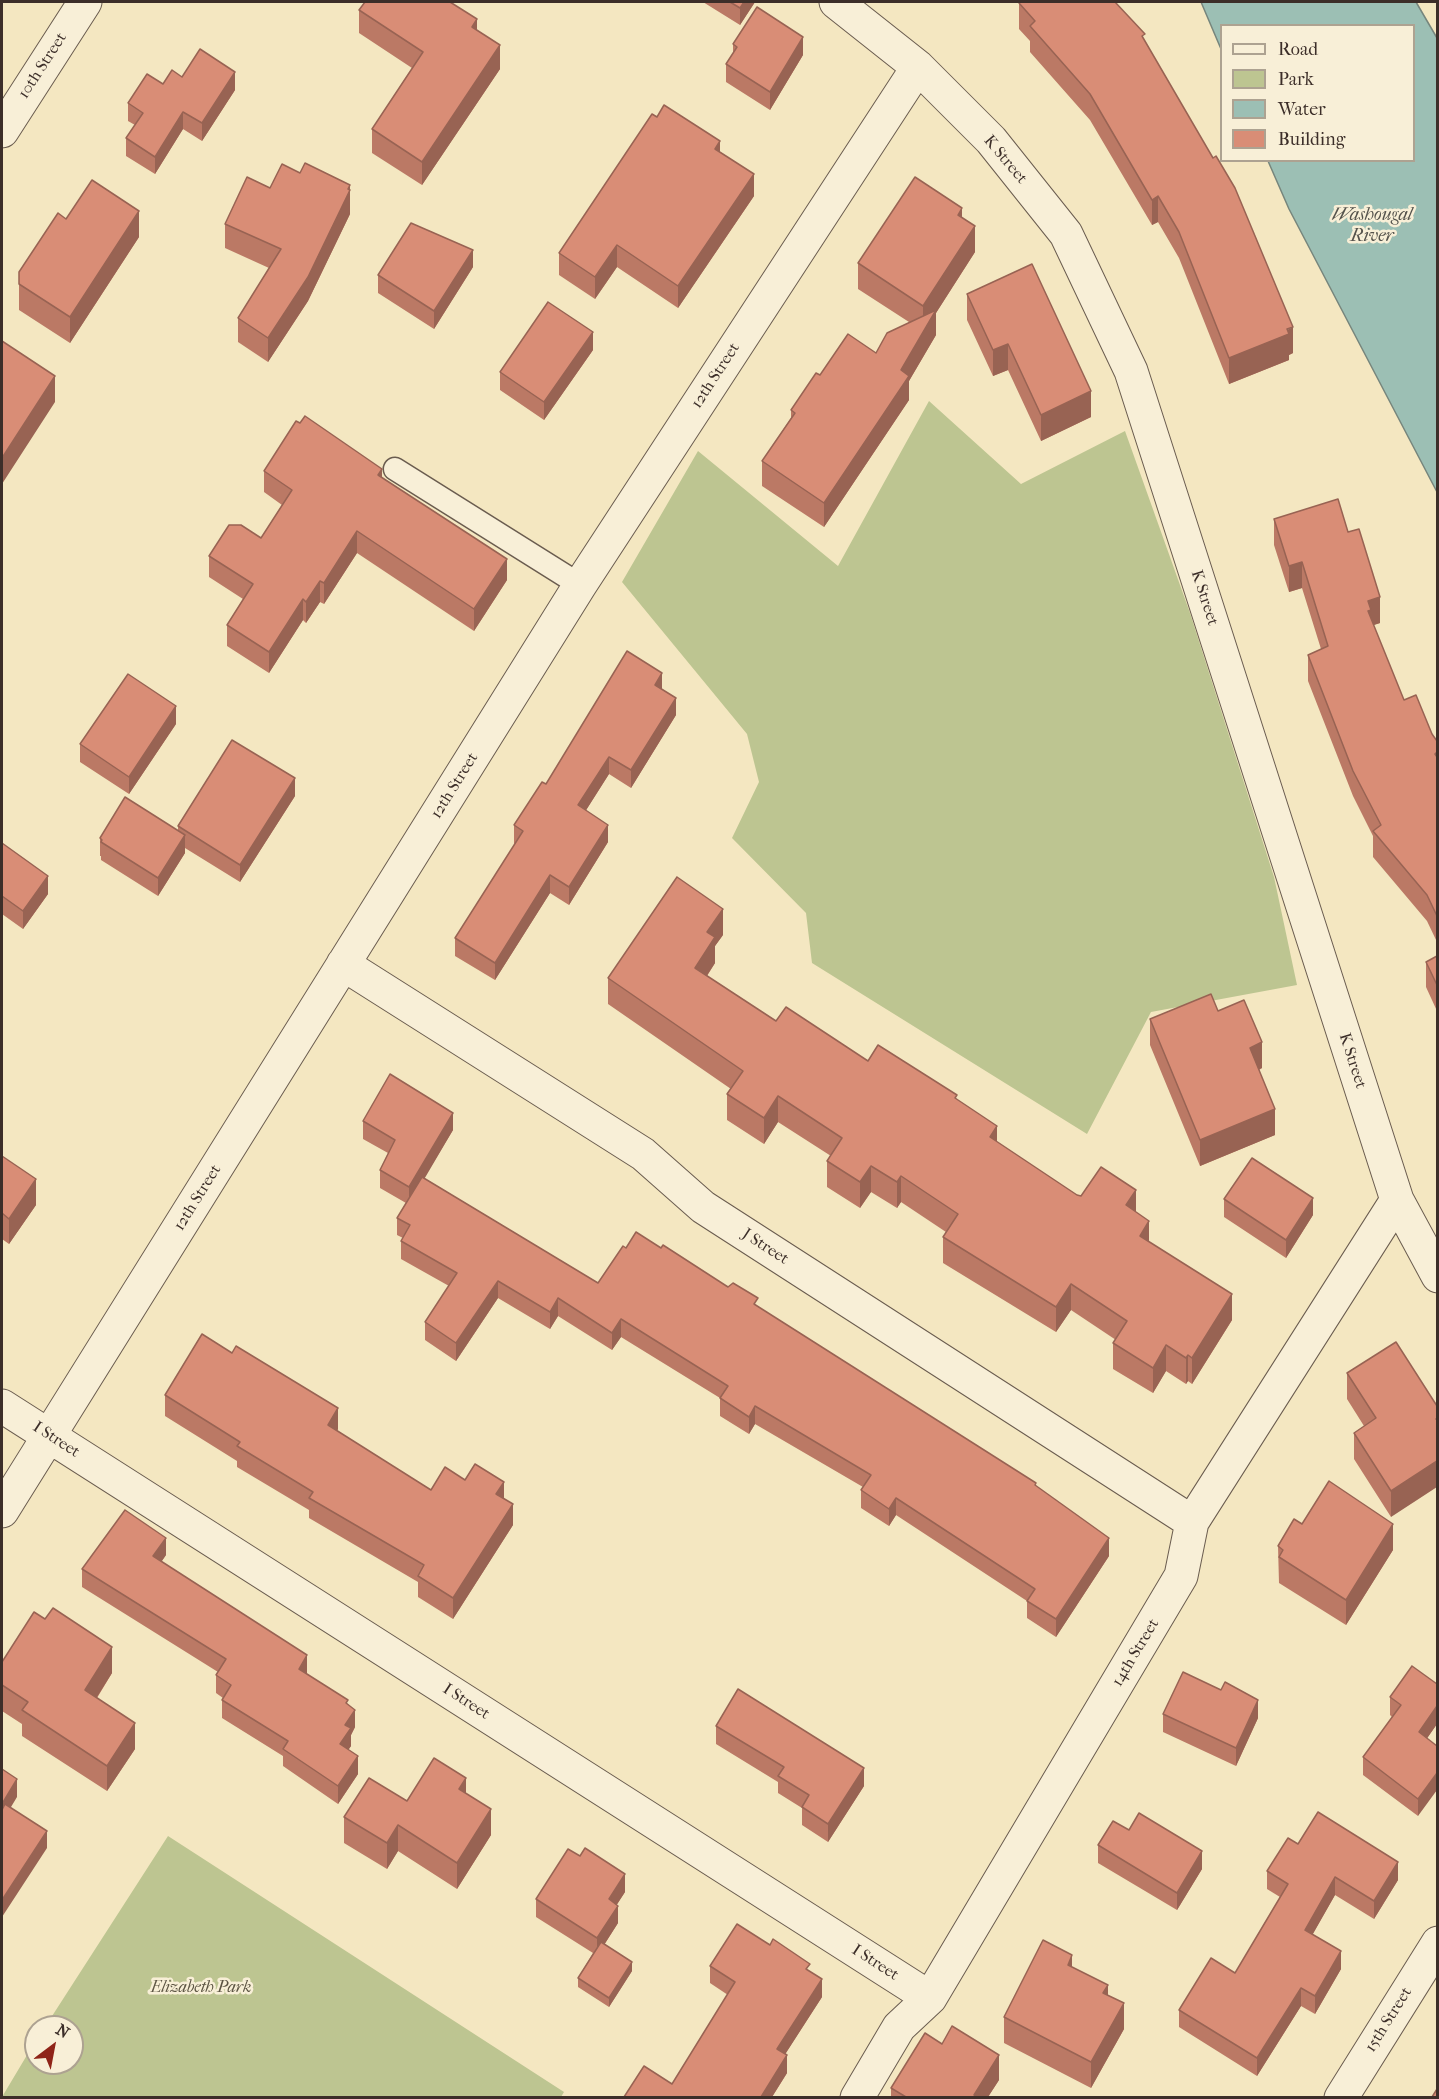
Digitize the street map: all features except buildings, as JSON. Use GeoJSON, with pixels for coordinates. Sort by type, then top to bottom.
{"type":"FeatureCollection","features":[{"type":"Feature","properties":{"kind":"street","name":"10th Street"},"geometry":{"type":"LineString","coordinates":[[2,131],[85,2]]}},
{"type":"Feature","properties":{"kind":"street","name":"K Street"},"geometry":{"type":"LineString","coordinates":[[836,2],[857,16],[918,67],[991,140],[1066,234],[1131,371],[1397,1200],[1437,1276]]}},
{"type":"Feature","properties":{"kind":"street","name":"12th Street"},"geometry":{"type":"LineString","coordinates":[[2,1511],[580,585],[918,67]]}},
{"type":"Feature","properties":{"kind":"street","name":"J Street"},"geometry":{"type":"LineString","coordinates":[[343,964],[643,1154],[703,1207],[1192,1522]]}},
{"type":"Feature","properties":{"kind":"street","name":"14th Street"},"geometry":{"type":"LineString","coordinates":[[857,2097],[899,2027],[930,1998],[1181,1576],[1192,1522],[1397,1200]]}},
{"type":"Feature","properties":{"kind":"street","name":"I Street"},"geometry":{"type":"LineString","coordinates":[[2,1406],[930,1998]]}},
{"type":"Feature","properties":{"kind":"street","name":"15th Street"},"geometry":{"type":"LineString","coordinates":[[1341,2097],[1437,1943]]}},
{"type":"Feature","properties":{"kind":"lane"},"geometry":{"type":"LineString","coordinates":[[395,469],[580,585]]}},
{"type":"Feature","properties":{"kind":"green space"},"geometry":{"type":"Polygon","coordinates":[[[929,401],[1021,484],[1125,431],[1190,613],[1274,877],[1297,985],[1151,1012],[1087,1134],[812,963],[806,913],[732,838],[759,782],[747,734],[622,582],[698,451],[838,566],[929,401]]]}},
{"type":"Feature","properties":{"kind":"green space","name":"Elizabeth Park"},"geometry":{"type":"Polygon","coordinates":[[[168,1836],[564,2092],[561,2097],[2,2097],[24,2060],[24,2075],[84,2075],[84,2015],[53,2015],[168,1836]]]}},
{"type":"Feature","properties":{"kind":"water","name":"Washougal River"},"geometry":{"type":"Polygon","coordinates":[[[1201,2],[1416,2],[1437,38],[1437,492],[1289,209],[1268,162],[1415,162],[1415,24],[1220,24],[1220,47],[1201,2]]]}}]}
